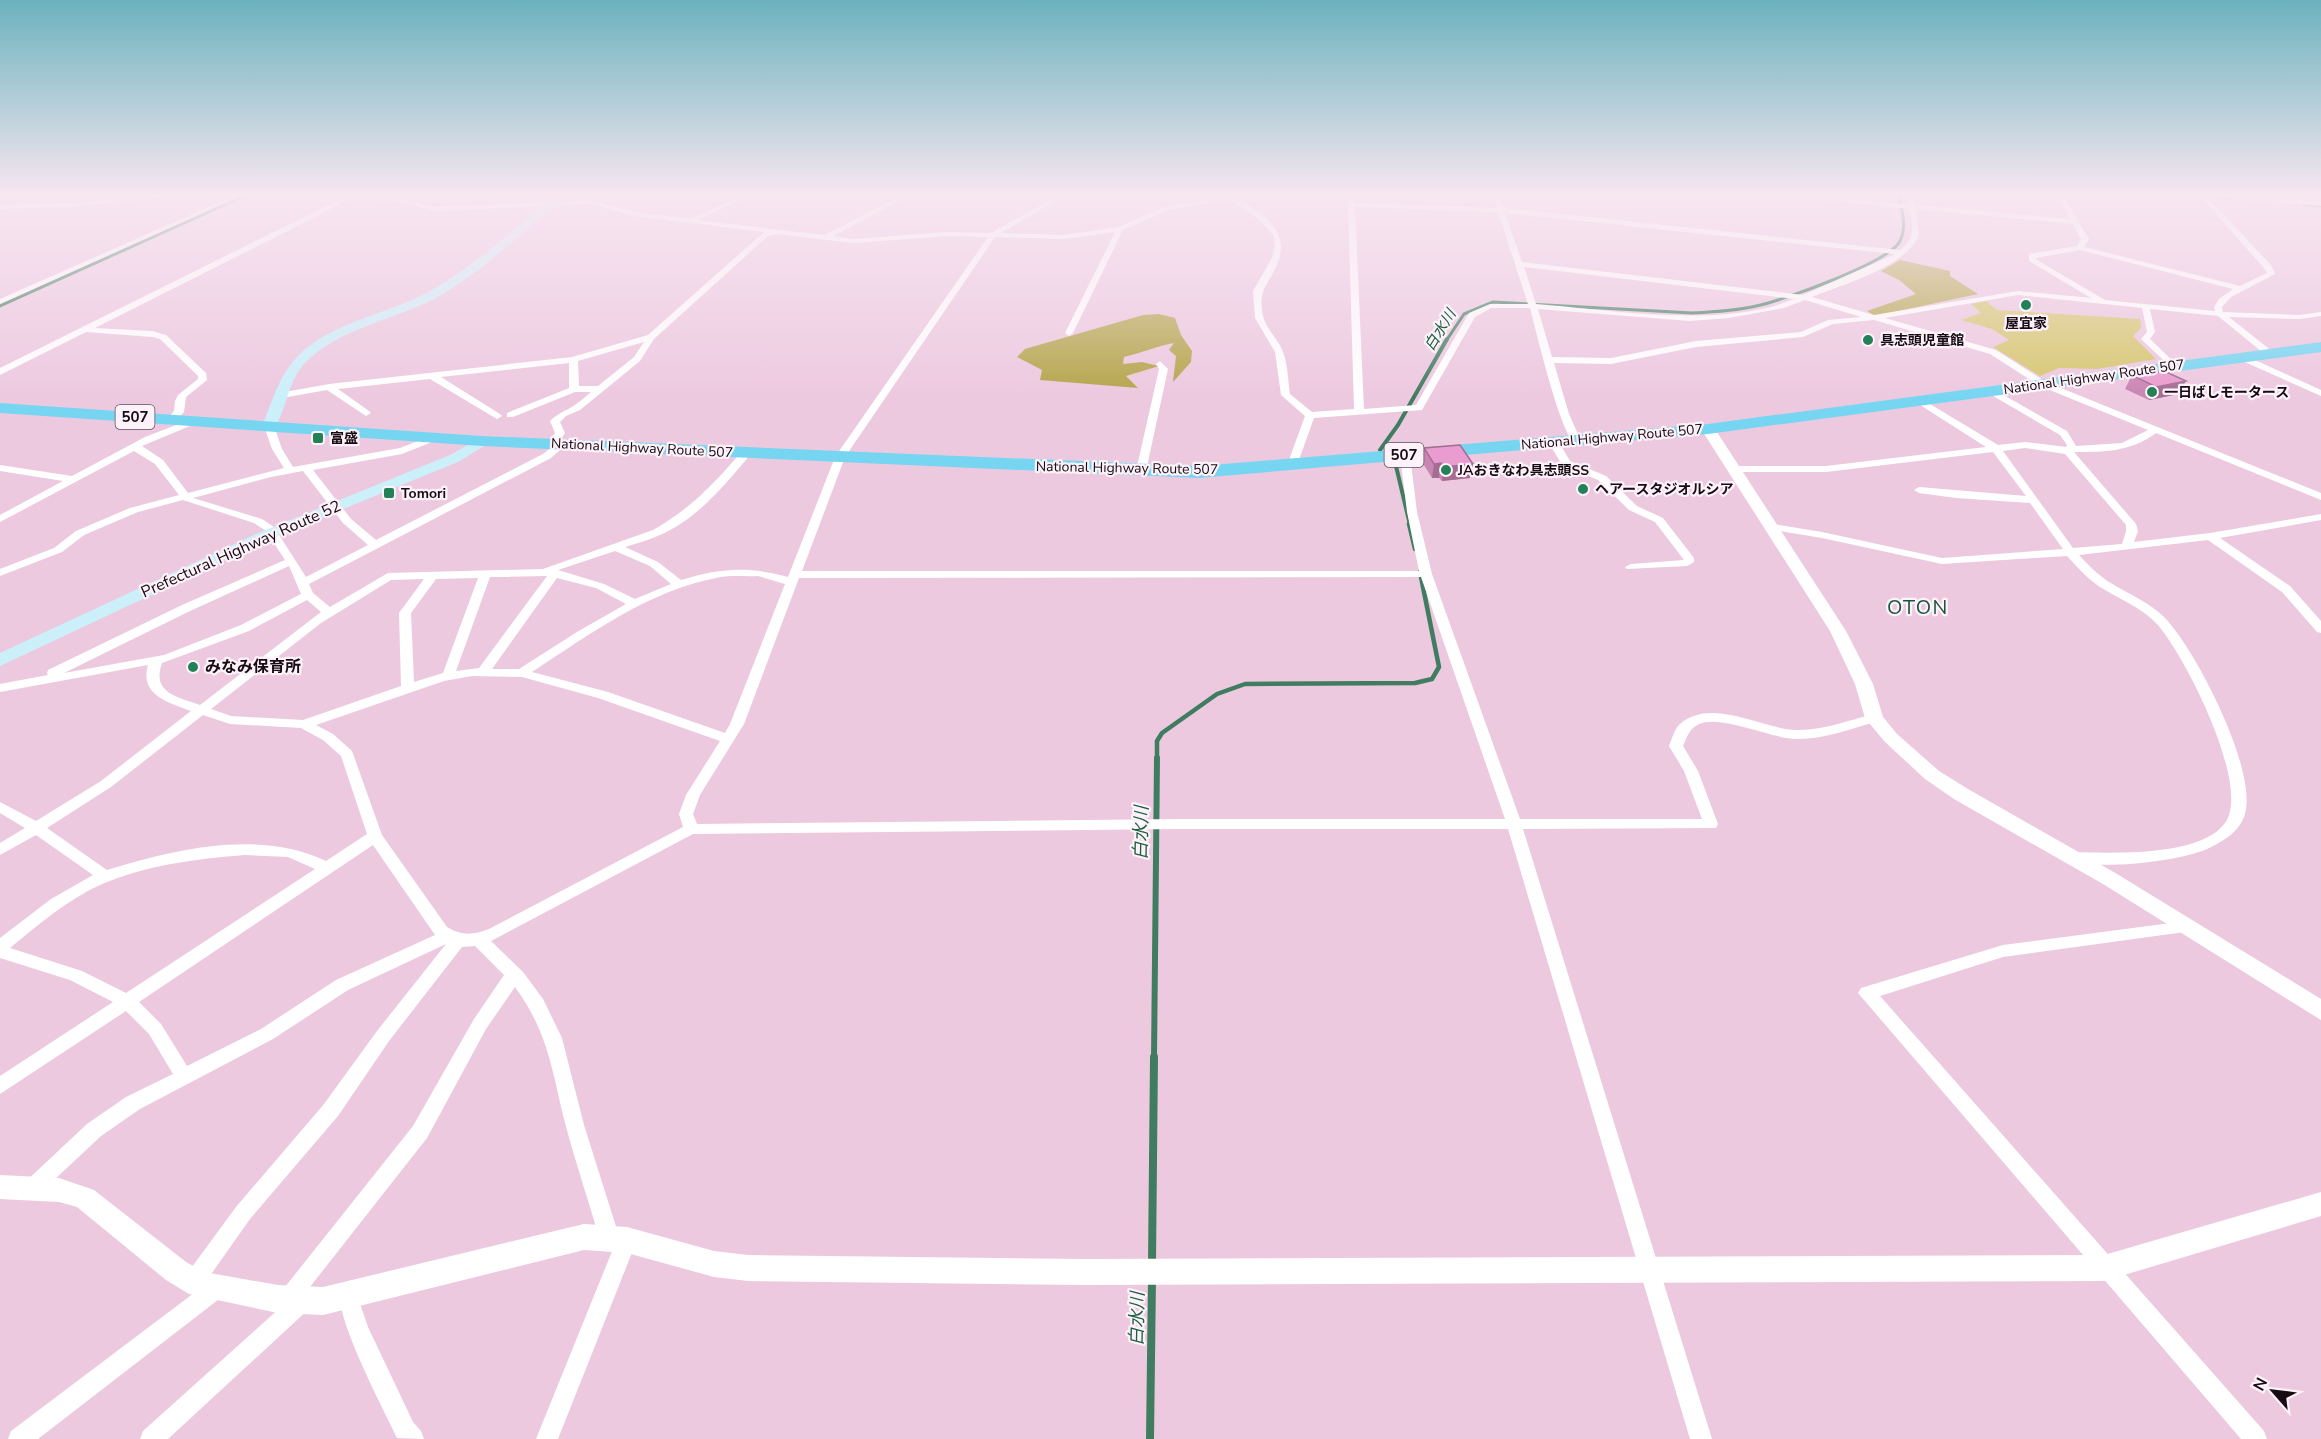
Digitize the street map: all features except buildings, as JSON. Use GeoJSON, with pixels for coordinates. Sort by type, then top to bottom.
{"type":"FeatureCollection","features":[{"type":"Feature","properties":{"kind":"highway","name":"National Highway Route 507"},"geometry":{"type":"LineString","coordinates":[[0,408],[482,441],[1199,472],[1708,429],[2321,347]]}},
{"type":"Feature","properties":{"kind":"main road"},"geometry":{"type":"LineString","coordinates":[[269,426],[296,365],[311,351],[441,291],[476,263]]}},
{"type":"Feature","properties":{"kind":"main road","name":"Prefectural Highway Route 52"},"geometry":{"type":"LineString","coordinates":[[0,660],[274,532],[455,458],[482,441]]}},
{"type":"Feature","properties":{"kind":"street"},"geometry":{"type":"LineString","coordinates":[[0,302],[87,263]]}},
{"type":"Feature","properties":{"kind":"street"},"geometry":{"type":"LineString","coordinates":[[0,372],[218,263]]}},
{"type":"Feature","properties":{"kind":"street"},"geometry":{"type":"LineString","coordinates":[[0,688],[156,661],[219,640],[376,546],[547,456],[557,444],[560,433],[555,421],[602,389],[637,359],[651,337],[733,263]]}},
{"type":"Feature","properties":{"kind":"street"},"geometry":{"type":"LineString","coordinates":[[691,829],[686,814],[693,795],[729,739],[840,458],[974,263]]}},
{"type":"Feature","properties":{"kind":"street"},"geometry":{"type":"LineString","coordinates":[[1069,333],[1103,263]]}},
{"type":"Feature","properties":{"kind":"street"},"geometry":{"type":"LineString","coordinates":[[1276,263],[1257,291],[1260,318],[1279,352],[1286,395],[1310,415],[1359,410],[1419,408],[1472,315],[1490,306],[1533,306],[1690,318],[1752,313],[1806,298],[1885,263]]}},
{"type":"Feature","properties":{"kind":"street"},"geometry":{"type":"LineString","coordinates":[[1353,263],[1359,410]]}},
{"type":"Feature","properties":{"kind":"street"},"geometry":{"type":"LineString","coordinates":[[2038,263],[2106,303]]}},
{"type":"Feature","properties":{"kind":"street"},"geometry":{"type":"LineString","coordinates":[[2140,263],[2241,289]]}},
{"type":"Feature","properties":{"kind":"street"},"geometry":{"type":"LineString","coordinates":[[2264,263],[2271,274],[2259,283],[2222,299],[2218,308],[2220,314],[2270,354]]}},
{"type":"Feature","properties":{"kind":"street"},"geometry":{"type":"LineString","coordinates":[[1576,441],[1564,414],[1519,264],[1806,298],[1994,351],[2043,384],[2321,497]]}},
{"type":"Feature","properties":{"kind":"street"},"geometry":{"type":"LineString","coordinates":[[1548,360],[1611,361],[1696,344],[1803,334],[1831,322],[1872,318],[2018,293],[2220,314],[2299,317],[2321,314]]}},
{"type":"Feature","properties":{"kind":"street"},"geometry":{"type":"LineString","coordinates":[[2146,308],[2151,332],[2145,339],[2174,366]]}},
{"type":"Feature","properties":{"kind":"street"},"geometry":{"type":"LineString","coordinates":[[86,330],[152,334],[164,337],[202,375],[202,380],[177,400],[179,412],[171,420]]}},
{"type":"Feature","properties":{"kind":"street"},"geometry":{"type":"LineString","coordinates":[[282,395],[329,387],[573,360],[651,337]]}},
{"type":"Feature","properties":{"kind":"street"},"geometry":{"type":"LineString","coordinates":[[2241,357],[2321,393]]}},
{"type":"Feature","properties":{"kind":"street"},"geometry":{"type":"LineString","coordinates":[[573,360],[574,390]]}},
{"type":"Feature","properties":{"kind":"street"},"geometry":{"type":"LineString","coordinates":[[1141,471],[1164,369],[1160,364]]}},
{"type":"Feature","properties":{"kind":"street"},"geometry":{"type":"LineString","coordinates":[[431,375],[497,416]]}},
{"type":"Feature","properties":{"kind":"street"},"geometry":{"type":"LineString","coordinates":[[329,387],[366,413]]}},
{"type":"Feature","properties":{"kind":"street"},"geometry":{"type":"LineString","coordinates":[[510,415],[574,390],[602,389]]}},
{"type":"Feature","properties":{"kind":"street"},"geometry":{"type":"LineString","coordinates":[[1991,391],[2064,433],[2072,445],[2068,450]]}},
{"type":"Feature","properties":{"kind":"street"},"geometry":{"type":"LineString","coordinates":[[1920,401],[1994,447],[2071,553],[2104,586],[2155,615],[2170,632],[2220,718],[2230,749],[2241,810],[2232,826],[2192,848],[2126,859],[2073,857]]}},
{"type":"Feature","properties":{"kind":"street"},"geometry":{"type":"LineString","coordinates":[[1297,465],[1295,457],[1310,415]]}},
{"type":"Feature","properties":{"kind":"street"},"geometry":{"type":"LineString","coordinates":[[0,519],[134,446],[194,421]]}},
{"type":"Feature","properties":{"kind":"street"},"geometry":{"type":"LineString","coordinates":[[269,426],[277,449],[290,470]]}},
{"type":"Feature","properties":{"kind":"street"},"geometry":{"type":"LineString","coordinates":[[1708,429],[1773,527],[1853,659],[1874,718],[1891,738],[1932,775],[1994,814],[2073,857],[2318,1005]]}},
{"type":"Feature","properties":{"kind":"street"},"geometry":{"type":"LineString","coordinates":[[1735,469],[1826,469],[1994,447],[2038,445],[2068,450],[2120,449],[2143,440],[2156,429]]}},
{"type":"Feature","properties":{"kind":"street"},"geometry":{"type":"LineString","coordinates":[[0,573],[58,550],[80,533],[115,517],[183,496],[290,470],[402,451],[434,438]]}},
{"type":"Feature","properties":{"kind":"street"},"geometry":{"type":"LineString","coordinates":[[1554,442],[1566,463],[1602,478],[1633,508],[1659,520],[1690,560],[1631,567]]}},
{"type":"Feature","properties":{"kind":"street"},"geometry":{"type":"LineString","coordinates":[[134,446],[159,462],[183,496],[196,503],[258,521],[274,532],[305,589],[329,614]]}},
{"type":"Feature","properties":{"kind":"street"},"geometry":{"type":"LineString","coordinates":[[2068,450],[2131,524],[2132,531],[2127,546]]}},
{"type":"Feature","properties":{"kind":"street"},"geometry":{"type":"LineString","coordinates":[[525,573],[557,568],[657,532],[691,513],[746,453]]}},
{"type":"Feature","properties":{"kind":"street"},"geometry":{"type":"LineString","coordinates":[[1405,455],[1412,512],[1426,574],[1514,824],[1701,1439]]}},
{"type":"Feature","properties":{"kind":"street"},"geometry":{"type":"LineString","coordinates":[[0,468],[72,479]]}},
{"type":"Feature","properties":{"kind":"street"},"geometry":{"type":"LineString","coordinates":[[306,468],[336,507],[376,546]]}},
{"type":"Feature","properties":{"kind":"street"},"geometry":{"type":"LineString","coordinates":[[1920,489],[1956,495],[2032,500]]}},
{"type":"Feature","properties":{"kind":"street"},"geometry":{"type":"LineString","coordinates":[[1773,527],[1822,535],[1942,561],[2071,553],[2210,536],[2321,517]]}},
{"type":"Feature","properties":{"kind":"street"},"geometry":{"type":"LineString","coordinates":[[2210,536],[2286,589],[2321,630]]}},
{"type":"Feature","properties":{"kind":"street"},"geometry":{"type":"LineString","coordinates":[[616,547],[654,564],[680,585]]}},
{"type":"Feature","properties":{"kind":"street"},"geometry":{"type":"LineString","coordinates":[[38,681],[167,617],[291,561]]}},
{"type":"Feature","properties":{"kind":"street"},"geometry":{"type":"LineString","coordinates":[[522,673],[633,603],[680,585],[711,577],[756,572],[793,579],[1426,574]]}},
{"type":"Feature","properties":{"kind":"street"},"geometry":{"type":"LineString","coordinates":[[483,672],[555,573]]}},
{"type":"Feature","properties":{"kind":"street"},"geometry":{"type":"LineString","coordinates":[[0,850],[106,784],[200,710],[329,614],[388,577],[555,573],[600,586],[633,603]]}},
{"type":"Feature","properties":{"kind":"street"},"geometry":{"type":"LineString","coordinates":[[448,676],[485,574]]}},
{"type":"Feature","properties":{"kind":"street"},"geometry":{"type":"LineString","coordinates":[[408,688],[405,613],[432,577]]}},
{"type":"Feature","properties":{"kind":"street"},"geometry":{"type":"LineString","coordinates":[[156,661],[151,670],[158,690],[169,700],[230,720],[304,724],[448,676],[483,672],[522,673],[603,695],[729,739]]}},
{"type":"Feature","properties":{"kind":"street"},"geometry":{"type":"LineString","coordinates":[[10,1191],[133,1103],[267,1034],[342,985],[452,938],[479,939],[513,924],[691,829],[1711,824],[1691,771],[1676,746],[1679,734],[1691,724],[1708,718],[1726,718],[1783,735],[1800,735],[1874,718]]}},
{"type":"Feature","properties":{"kind":"street"},"geometry":{"type":"LineString","coordinates":[[304,724],[328,737],[347,754],[375,836],[399,875],[441,931],[452,938]]}},
{"type":"Feature","properties":{"kind":"street"},"geometry":{"type":"LineString","coordinates":[[0,807],[37,828],[105,876]]}},
{"type":"Feature","properties":{"kind":"street"},"geometry":{"type":"LineString","coordinates":[[0,1086],[375,836]]}},
{"type":"Feature","properties":{"kind":"street"},"geometry":{"type":"LineString","coordinates":[[0,950],[61,900],[105,876],[148,863],[253,851],[290,852],[327,868]]}},
{"type":"Feature","properties":{"kind":"street"},"geometry":{"type":"LineString","coordinates":[[2186,927],[2003,951],[1867,993],[2104,1268],[2256,1439]]}},
{"type":"Feature","properties":{"kind":"street"},"geometry":{"type":"LineString","coordinates":[[20,1439],[205,1286],[243,1213],[331,1110],[452,938]]}},
{"type":"Feature","properties":{"kind":"street"},"geometry":{"type":"LineString","coordinates":[[479,939],[514,974],[537,1004],[553,1038],[574,1125],[618,1239],[547,1439]]}},
{"type":"Feature","properties":{"kind":"street"},"geometry":{"type":"LineString","coordinates":[[0,950],[58,968],[127,1002],[141,1012],[169,1046],[183,1076]]}},
{"type":"Feature","properties":{"kind":"street"},"geometry":{"type":"LineString","coordinates":[[152,1439],[296,1300],[420,1132],[480,1024],[514,974]]}},
{"type":"Feature","properties":{"kind":"street"},"geometry":{"type":"LineString","coordinates":[[10,1191],[59,1190],[85,1198],[205,1286],[296,1300],[323,1301],[584,1237],[618,1239],[714,1264],[748,1268],[1085,1272],[2104,1268],[2321,1204]]}},
{"type":"Feature","properties":{"kind":"street"},"geometry":{"type":"LineString","coordinates":[[348,1296],[358,1330],[405,1430],[413,1439]]}},
{"type":"Feature","properties":{"kind":"shaded area"},"geometry":{"type":"Polygon","coordinates":[[[1895,263],[1914,263],[1950,271],[1950,276],[1978,294],[1875,316],[1867,311],[1916,294],[1899,280],[1881,271],[1895,263]]]}},
{"type":"Feature","properties":{"kind":"shaded area"},"geometry":{"type":"Polygon","coordinates":[[[1986,301],[1997,310],[2140,319],[2141,328],[2133,336],[2156,359],[2097,369],[2059,368],[2040,376],[1993,347],[2009,340],[1992,329],[1961,320],[1981,313],[1971,304],[1986,301]]]}},
{"type":"Feature","properties":{"kind":"shaded area"},"geometry":{"type":"Polygon","coordinates":[[[1159,314],[1175,318],[1181,335],[1192,351],[1191,362],[1173,382],[1176,356],[1169,350],[1174,343],[1124,357],[1123,364],[1142,362],[1159,366],[1126,376],[1138,388],[1040,380],[1042,370],[1017,357],[1025,349],[1143,315],[1159,314]]]}},
{"type":"Feature","properties":{"kind":"waterway"},"geometry":{"type":"LineString","coordinates":[[0,306],[95,263]]}},
{"type":"Feature","properties":{"kind":"waterway","name":"白水川"},"geometry":{"type":"LineString","coordinates":[[1446,341],[1464,314],[1493,302],[1692,313],[1716,312],[1769,303],[1788,297],[1834,280],[1869,263]]}},
{"type":"Feature","properties":{"kind":"waterway","name":"白水川"},"geometry":{"type":"LineString","coordinates":[[1380,450],[1398,425],[1447,339]]}},
{"type":"Feature","properties":{"kind":"waterway","name":"白水川"},"geometry":{"type":"LineString","coordinates":[[1396,466],[1410,525]]}},
{"type":"Feature","properties":{"kind":"waterway","name":"白水川"},"geometry":{"type":"LineString","coordinates":[[1409,524],[1415,549]]}},
{"type":"Feature","properties":{"kind":"waterway","name":"白水川"},"geometry":{"type":"LineString","coordinates":[[1157,758],[1157,741],[1162,733],[1217,694],[1245,684],[1415,683],[1432,679],[1439,667],[1420,572]]}},
{"type":"Feature","properties":{"kind":"waterway","name":"白水川"},"geometry":{"type":"LineString","coordinates":[[1154,1059],[1157,758]]}},
{"type":"Feature","properties":{"kind":"waterway","name":"白水川"},"geometry":{"type":"LineString","coordinates":[[1152,1263],[1154,1057]]}},
{"type":"Feature","properties":{"kind":"waterway","name":"白水川"},"geometry":{"type":"LineString","coordinates":[[1150,1439],[1152,1279]]}},
{"type":"Feature","properties":{"kind":"place","name":"屋宜家"},"geometry":{"type":"Point","coordinates":[2026,305]}},
{"type":"Feature","properties":{"kind":"place","name":"具志頭児童館"},"geometry":{"type":"Point","coordinates":[1868,340]}},
{"type":"Feature","properties":{"kind":"place","name":"一日ばしモータース"},"geometry":{"type":"Point","coordinates":[2152,392]}},
{"type":"Feature","properties":{"kind":"place","name":"富盛"},"geometry":{"type":"Point","coordinates":[318,438]}},
{"type":"Feature","properties":{"kind":"place","name":"JAおきなわ具志頭SS"},"geometry":{"type":"Point","coordinates":[1446,470]}},
{"type":"Feature","properties":{"kind":"place","name":"ヘアースタジオルシア"},"geometry":{"type":"Point","coordinates":[1583,489]}},
{"type":"Feature","properties":{"kind":"place","name":"Tomori"},"geometry":{"type":"Point","coordinates":[389,493]}},
{"type":"Feature","properties":{"kind":"place","name":"みなみ保育所"},"geometry":{"type":"Point","coordinates":[193,667]}},
{"type":"Feature","properties":{"kind":"district","name":"OTON"},"geometry":{"type":"Point","coordinates":[1918,607]}}]}
